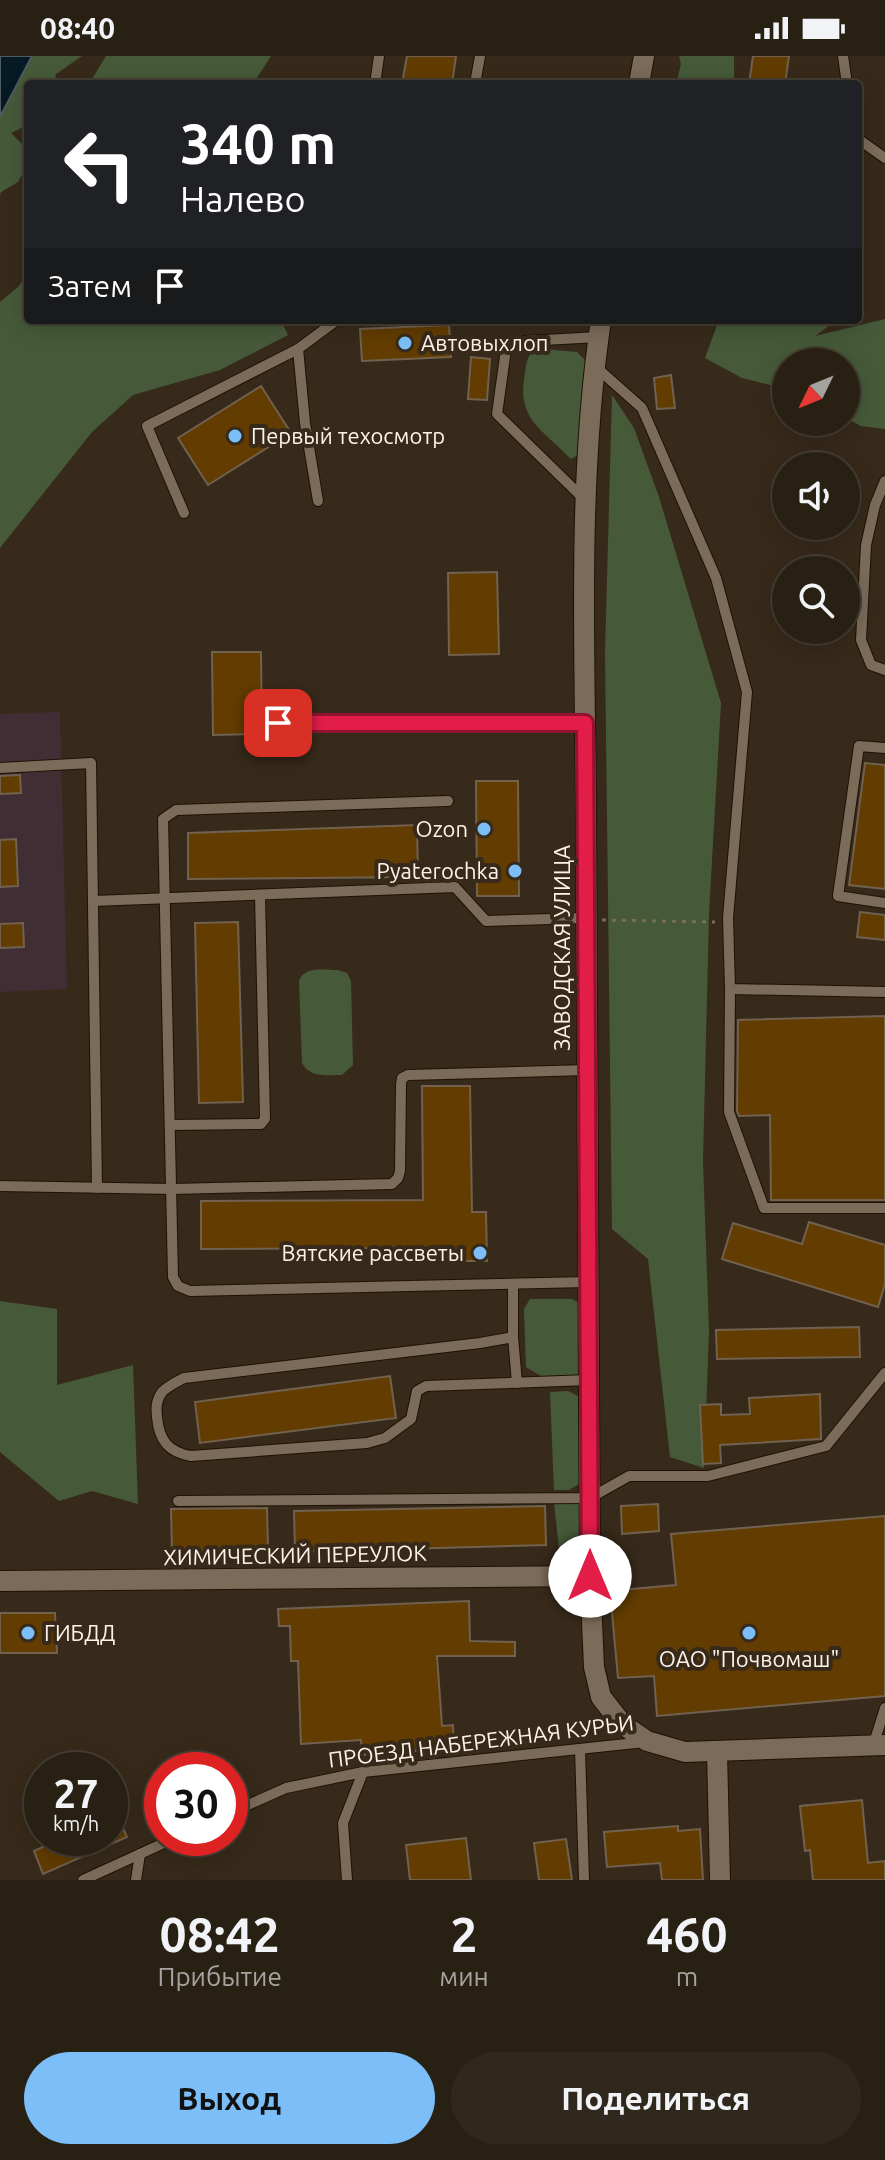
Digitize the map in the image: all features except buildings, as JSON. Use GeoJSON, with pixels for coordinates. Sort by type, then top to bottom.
{"type":"FeatureCollection","features":[{"type":"Feature","properties":{"kind":"street"},"geometry":{"type":"LineString","coordinates":[[640,80],[644,56]]}},
{"type":"Feature","properties":{"kind":"street","name":"ЗАВОДСКАЯ УЛИЦА"},"geometry":{"type":"LineString","coordinates":[[600,329],[586,502],[585,723],[592,919],[587,1070],[590,1576],[594,1667],[601,1697],[622,1724],[647,1741]]}},
{"type":"Feature","properties":{"kind":"street","name":"ХИМИЧЕСКИЙ ПЕРЕУЛОК"},"geometry":{"type":"LineString","coordinates":[[0,1581],[590,1576]]}},
{"type":"Feature","properties":{"kind":"street"},"geometry":{"type":"LineString","coordinates":[[647,1741],[685,1752],[881,1748]]}},
{"type":"Feature","properties":{"kind":"street"},"geometry":{"type":"LineString","coordinates":[[717,1751],[720,1880]]}},
{"type":"Feature","properties":{"kind":"lane"},"geometry":{"type":"LineString","coordinates":[[376,80],[379,56]]}},
{"type":"Feature","properties":{"kind":"lane"},"geometry":{"type":"LineString","coordinates":[[476,80],[480,56]]}},
{"type":"Feature","properties":{"kind":"lane"},"geometry":{"type":"LineString","coordinates":[[843,56],[846,80]]}},
{"type":"Feature","properties":{"kind":"lane"},"geometry":{"type":"LineString","coordinates":[[862,142],[885,158]]}},
{"type":"Feature","properties":{"kind":"lane"},"geometry":{"type":"LineString","coordinates":[[184,513],[147,426],[298,349],[332,324]]}},
{"type":"Feature","properties":{"kind":"lane"},"geometry":{"type":"LineString","coordinates":[[586,502],[497,414],[507,342],[600,329]]}},
{"type":"Feature","properties":{"kind":"lane"},"geometry":{"type":"LineString","coordinates":[[298,349],[305,423],[318,501]]}},
{"type":"Feature","properties":{"kind":"lane"},"geometry":{"type":"LineString","coordinates":[[595,367],[642,408],[716,578],[747,692],[728,922],[729,1112],[764,1208],[885,1208]]}},
{"type":"Feature","properties":{"kind":"lane"},"geometry":{"type":"LineString","coordinates":[[885,481],[875,505],[866,545],[861,640],[871,665],[885,670]]}},
{"type":"Feature","properties":{"kind":"lane"},"geometry":{"type":"LineString","coordinates":[[278,723],[585,723]]}},
{"type":"Feature","properties":{"kind":"lane"},"geometry":{"type":"LineString","coordinates":[[885,748],[859,746],[838,896],[885,903]]}},
{"type":"Feature","properties":{"kind":"lane"},"geometry":{"type":"LineString","coordinates":[[0,768],[91,763],[97,1188]]}},
{"type":"Feature","properties":{"kind":"lane"},"geometry":{"type":"LineString","coordinates":[[448,801],[176,810],[163,819],[173,1277],[178,1286],[190,1291],[588,1282]]}},
{"type":"Feature","properties":{"kind":"lane"},"geometry":{"type":"LineString","coordinates":[[93,901],[455,887],[486,921],[592,919]]}},
{"type":"Feature","properties":{"kind":"lane"},"geometry":{"type":"LineString","coordinates":[[170,1125],[261,1124],[265,1119],[260,895]]}},
{"type":"Feature","properties":{"kind":"lane"},"geometry":{"type":"LineString","coordinates":[[730,989],[885,992]]}},
{"type":"Feature","properties":{"kind":"lane"},"geometry":{"type":"LineString","coordinates":[[0,1186],[172,1189],[392,1184],[400,1171],[402,1078],[408,1075],[587,1070]]}},
{"type":"Feature","properties":{"kind":"lane"},"geometry":{"type":"LineString","coordinates":[[513,1284],[517,1383]]}},
{"type":"Feature","properties":{"kind":"lane"},"geometry":{"type":"LineString","coordinates":[[513,1337],[184,1378],[165,1389],[156,1404],[158,1429],[165,1444],[177,1454],[191,1456],[367,1443],[385,1438],[411,1419],[417,1391],[426,1386],[589,1380]]}},
{"type":"Feature","properties":{"kind":"lane"},"geometry":{"type":"LineString","coordinates":[[178,1501],[590,1498],[629,1476],[708,1476],[826,1446],[885,1373]]}},
{"type":"Feature","properties":{"kind":"lane"},"geometry":{"type":"LineString","coordinates":[[881,1748],[885,1708]]}},
{"type":"Feature","properties":{"kind":"lane","name":"ПРОЕЗД НАБЕРЕЖНАЯ КУРЬИ"},"geometry":{"type":"LineString","coordinates":[[248,1805],[286,1788],[363,1772],[647,1741]]}},
{"type":"Feature","properties":{"kind":"lane"},"geometry":{"type":"LineString","coordinates":[[580,1749],[584,1880]]}},
{"type":"Feature","properties":{"kind":"lane"},"geometry":{"type":"LineString","coordinates":[[347,1880],[343,1823],[363,1772]]}},
{"type":"Feature","properties":{"kind":"lane"},"geometry":{"type":"LineString","coordinates":[[83,1880],[144,1852]]}},
{"type":"Feature","properties":{"kind":"lane"},"geometry":{"type":"LineString","coordinates":[[136,1880],[140,1854]]}},
{"type":"Feature","properties":{"kind":"path"},"geometry":{"type":"LineString","coordinates":[[592,919],[728,922]]}},
{"type":"Feature","properties":{"kind":"shaded area"},"geometry":{"type":"Polygon","coordinates":[[[60,712],[67,989],[0,992],[0,714],[60,712]]]}},
{"type":"Feature","properties":{"kind":"green space"},"geometry":{"type":"Polygon","coordinates":[[[32,56],[82,56],[56,74],[55,80],[24,80],[24,127],[11,133],[22,144],[24,171],[18,182],[1,192],[0,196],[0,117],[32,56]]]}},
{"type":"Feature","properties":{"kind":"green space"},"geometry":{"type":"Polygon","coordinates":[[[106,56],[271,56],[256,80],[91,80],[106,56]]]}},
{"type":"Feature","properties":{"kind":"green space"},"geometry":{"type":"Polygon","coordinates":[[[679,56],[734,56],[734,80],[677,80],[681,64],[679,56]]]}},
{"type":"Feature","properties":{"kind":"green space"},"geometry":{"type":"Polygon","coordinates":[[[24,279],[24,324],[283,324],[288,335],[220,370],[133,395],[92,432],[0,548],[0,302],[24,279]]]}},
{"type":"Feature","properties":{"kind":"green space"},"geometry":{"type":"Polygon","coordinates":[[[885,319],[885,429],[860,425],[860,348],[772,348],[772,386],[742,378],[705,358],[718,324],[832,324],[815,336],[885,319]]]}},
{"type":"Feature","properties":{"kind":"green space"},"geometry":{"type":"Polygon","coordinates":[[[534,350],[577,352],[585,360],[578,455],[571,459],[533,422],[524,401],[527,360],[534,350]]]}},
{"type":"Feature","properties":{"kind":"green space"},"geometry":{"type":"Polygon","coordinates":[[[612,395],[634,428],[659,497],[721,703],[709,913],[703,1162],[709,1330],[704,1468],[670,1457],[648,1259],[612,1229],[605,653],[612,395]]]}},
{"type":"Feature","properties":{"kind":"green space"},"geometry":{"type":"Polygon","coordinates":[[[338,970],[347,973],[351,981],[353,1065],[342,1075],[319,1075],[302,1063],[299,981],[310,971],[338,970]]]}},
{"type":"Feature","properties":{"kind":"green space"},"geometry":{"type":"Polygon","coordinates":[[[530,1299],[572,1299],[581,1304],[583,1370],[576,1376],[541,1376],[526,1367],[524,1309],[530,1299]]]}},
{"type":"Feature","properties":{"kind":"green space"},"geometry":{"type":"Polygon","coordinates":[[[0,1301],[57,1309],[57,1385],[133,1365],[138,1504],[92,1491],[59,1501],[0,1452],[0,1301]]]}},
{"type":"Feature","properties":{"kind":"green space"},"geometry":{"type":"Polygon","coordinates":[[[568,1391],[582,1398],[584,1481],[569,1490],[554,1490],[550,1392],[568,1391]]]}},
{"type":"Feature","properties":{"kind":"green space"},"geometry":{"type":"Polygon","coordinates":[[[554,1502],[584,1502],[581,1547],[561,1568],[554,1502]]]}},
{"type":"Feature","properties":{"kind":"water"},"geometry":{"type":"Polygon","coordinates":[[[0,56],[32,56],[0,117],[0,56]]]}},
{"type":"Feature","properties":{"kind":"place","name":"Автовыхлоп"},"geometry":{"type":"Point","coordinates":[405,343]}},
{"type":"Feature","properties":{"kind":"place","name":"Первый техосмотр"},"geometry":{"type":"Point","coordinates":[235,436]}},
{"type":"Feature","properties":{"kind":"place","name":"Ozon"},"geometry":{"type":"Point","coordinates":[484,829]}},
{"type":"Feature","properties":{"kind":"place","name":"Pyaterochka"},"geometry":{"type":"Point","coordinates":[515,871]}},
{"type":"Feature","properties":{"kind":"place","name":"Вятские рассветы"},"geometry":{"type":"Point","coordinates":[480,1253]}},
{"type":"Feature","properties":{"kind":"place","name":"ГИБДД"},"geometry":{"type":"Point","coordinates":[28,1633]}},
{"type":"Feature","properties":{"kind":"place","name":"ОАО \"Почвомаш\""},"geometry":{"type":"Point","coordinates":[749,1633]}},
{"type":"Feature","properties":{"kind":"route"},"geometry":{"type":"LineString","coordinates":[[278,723],[585,723],[590,1576]]}}]}
